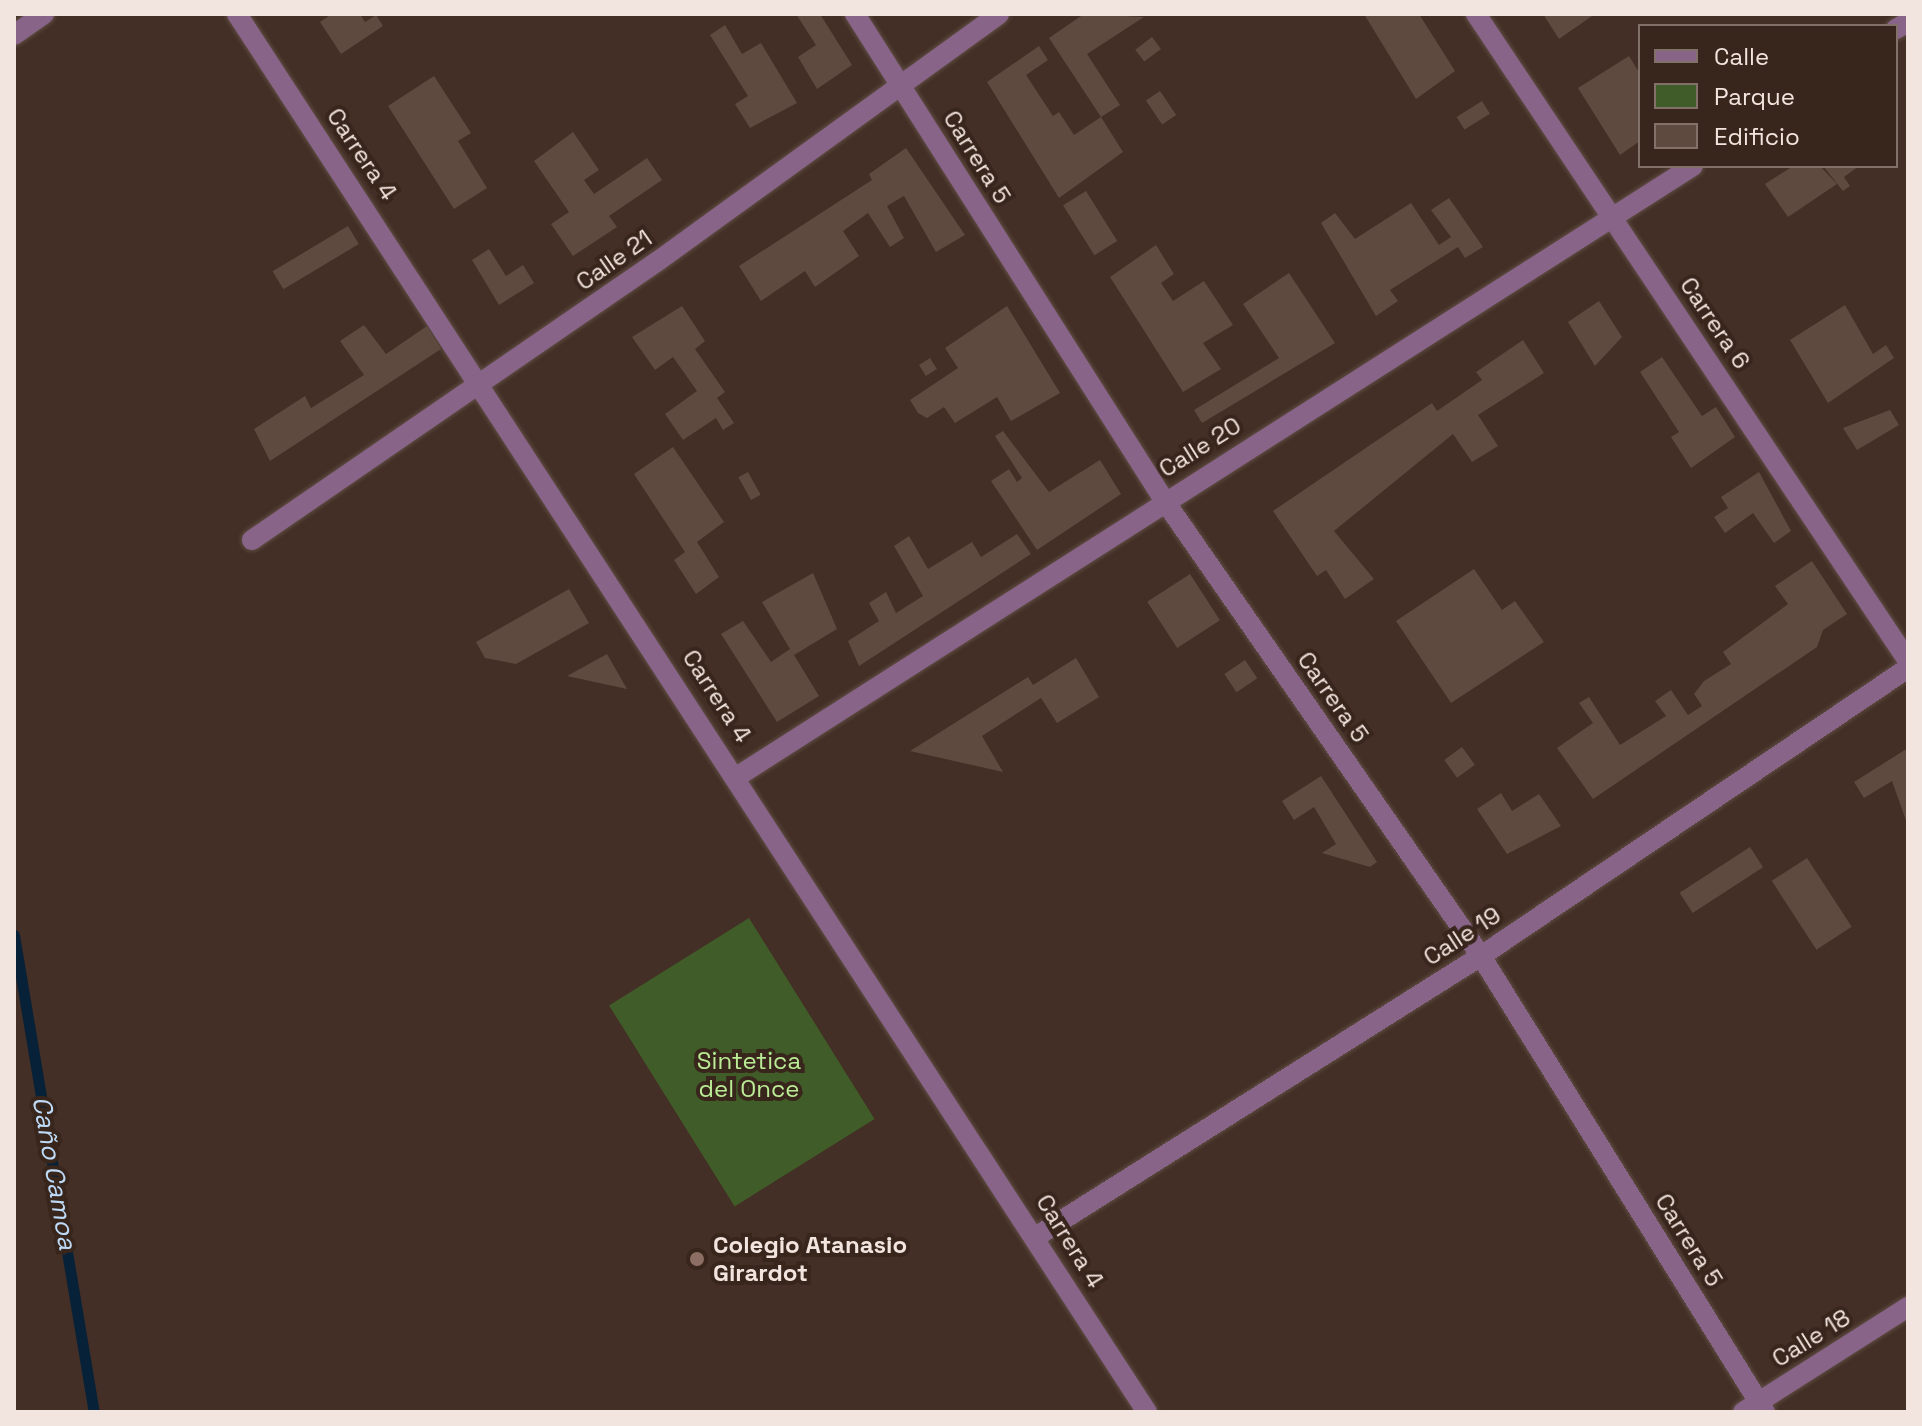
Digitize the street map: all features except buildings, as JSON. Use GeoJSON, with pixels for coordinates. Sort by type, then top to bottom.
{"type":"FeatureCollection","features":[{"type":"Feature","properties":{"kind":"street"},"geometry":{"type":"LineString","coordinates":[[14,35],[44,14]]}},
{"type":"Feature","properties":{"kind":"street","name":"Carrera 4"},"geometry":{"type":"LineString","coordinates":[[237,14],[482,382],[1037,1236],[1147,1412]]}},
{"type":"Feature","properties":{"kind":"street","name":"Carrera 5"},"geometry":{"type":"LineString","coordinates":[[855,14],[1164,500],[1481,956],[1756,1409]]}},
{"type":"Feature","properties":{"kind":"street","name":"Calle 21"},"geometry":{"type":"LineString","coordinates":[[252,540],[482,382],[999,14]]}},
{"type":"Feature","properties":{"kind":"street","name":"Carrera 6"},"geometry":{"type":"LineString","coordinates":[[1476,14],[1908,661]]}},
{"type":"Feature","properties":{"kind":"street","name":"Calle 20"},"geometry":{"type":"LineString","coordinates":[[738,776],[1164,500],[1614,219],[1690,168]]}},
{"type":"Feature","properties":{"kind":"street","name":"Calle 19"},"geometry":{"type":"LineString","coordinates":[[1037,1236],[1481,956],[1908,668]]}},
{"type":"Feature","properties":{"kind":"street","name":"Calle 18"},"geometry":{"type":"LineString","coordinates":[[1756,1409],[1908,1307]]}},
{"type":"Feature","properties":{"kind":"green space","name":"Sintetica del Once"},"geometry":{"type":"Polygon","coordinates":[[[749,918],[875,1119],[735,1206],[609,1005],[749,918]]]}},
{"type":"Feature","properties":{"kind":"waterway","name":"Caño Camoa"},"geometry":{"type":"LineString","coordinates":[[14,935],[94,1412]]}},
{"type":"Feature","properties":{"kind":"place","name":"Colegio Atanasio Girardot"},"geometry":{"type":"Point","coordinates":[697,1259]}}]}
